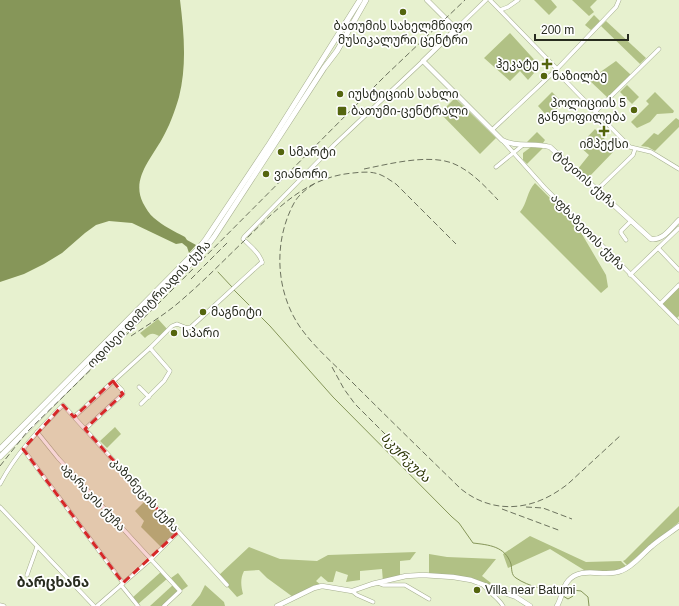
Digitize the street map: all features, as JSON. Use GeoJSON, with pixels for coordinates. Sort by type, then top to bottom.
{"type":"FeatureCollection","features":[{"type":"Feature","properties":{"kind":"main road"},"geometry":{"type":"LineString","coordinates":[[360,0],[333,43],[339,48],[366,0]]}},
{"type":"Feature","properties":{"kind":"main road","name":"ოდისეი დიმიტრიადის ქუჩა"},"geometry":{"type":"LineString","coordinates":[[0,449],[198,249],[218,222],[333,43]]}},
{"type":"Feature","properties":{"kind":"main road","name":"ოდისეი დიმიტრიადის ქუჩა"},"geometry":{"type":"LineString","coordinates":[[0,457],[204,250],[339,48]]}},
{"type":"Feature","properties":{"kind":"main road"},"geometry":{"type":"LineString","coordinates":[[328,52],[332,57]]}},
{"type":"Feature","properties":{"kind":"street"},"geometry":{"type":"LineString","coordinates":[[426,0],[456,29]]}},
{"type":"Feature","properties":{"kind":"street"},"geometry":{"type":"LineString","coordinates":[[74,417],[174,325],[177,324],[187,328],[190,327],[262,263],[262,257],[243,239],[244,237],[334,145],[486,0]]}},
{"type":"Feature","properties":{"kind":"street"},"geometry":{"type":"LineString","coordinates":[[490,0],[595,112],[630,147],[651,152],[679,169]]}},
{"type":"Feature","properties":{"kind":"street"},"geometry":{"type":"LineString","coordinates":[[500,10],[508,7],[518,0]]}},
{"type":"Feature","properties":{"kind":"street"},"geometry":{"type":"LineString","coordinates":[[492,130],[556,69],[616,7],[619,0]]}},
{"type":"Feature","properties":{"kind":"street"},"geometry":{"type":"LineString","coordinates":[[595,112],[660,49]]}},
{"type":"Feature","properties":{"kind":"street"},"geometry":{"type":"LineString","coordinates":[[423,60],[502,140]]}},
{"type":"Feature","properties":{"kind":"street","name":"ტბეთის ქუჩა"},"geometry":{"type":"LineString","coordinates":[[502,140],[512,144],[550,147],[651,238],[657,240],[662,238],[669,230]]}},
{"type":"Feature","properties":{"kind":"street","name":"აფხაზეთის ქუჩა"},"geometry":{"type":"LineString","coordinates":[[502,140],[544,187],[630,275],[678,320]]}},
{"type":"Feature","properties":{"kind":"street"},"geometry":{"type":"LineString","coordinates":[[496,167],[524,144]]}},
{"type":"Feature","properties":{"kind":"street"},"geometry":{"type":"LineString","coordinates":[[597,190],[633,155],[635,149]]}},
{"type":"Feature","properties":{"kind":"street"},"geometry":{"type":"LineString","coordinates":[[674,233],[669,230],[679,220]]}},
{"type":"Feature","properties":{"kind":"street"},"geometry":{"type":"LineString","coordinates":[[626,240],[621,231],[631,221]]}},
{"type":"Feature","properties":{"kind":"street"},"geometry":{"type":"LineString","coordinates":[[630,275],[679,228]]}},
{"type":"Feature","properties":{"kind":"street"},"geometry":{"type":"LineString","coordinates":[[658,248],[679,270]]}},
{"type":"Feature","properties":{"kind":"street"},"geometry":{"type":"LineString","coordinates":[[660,304],[679,285]]}},
{"type":"Feature","properties":{"kind":"street"},"geometry":{"type":"LineString","coordinates":[[141,404],[164,381],[170,371],[150,348]]}},
{"type":"Feature","properties":{"kind":"street"},"geometry":{"type":"LineString","coordinates":[[85,429],[123,394],[122,390],[113,381]]}},
{"type":"Feature","properties":{"kind":"street"},"geometry":{"type":"LineString","coordinates":[[139,387],[149,397]]}},
{"type":"Feature","properties":{"kind":"street","name":"კაზინეცის ქუჩა"},"geometry":{"type":"LineString","coordinates":[[38,432],[63,405],[227,585]]}},
{"type":"Feature","properties":{"kind":"street"},"geometry":{"type":"LineString","coordinates":[[0,484],[9,467],[38,432]]}},
{"type":"Feature","properties":{"kind":"street","name":"აგარაკის ქუჩა"},"geometry":{"type":"LineString","coordinates":[[38,432],[58,458],[180,591],[164,606]]}},
{"type":"Feature","properties":{"kind":"street"},"geometry":{"type":"LineString","coordinates":[[23,449],[138,606]]}},
{"type":"Feature","properties":{"kind":"street"},"geometry":{"type":"LineString","coordinates":[[0,507],[94,606]]}},
{"type":"Feature","properties":{"kind":"street"},"geometry":{"type":"LineString","coordinates":[[557,606],[568,581],[575,575],[583,573],[621,571],[679,526]]}},
{"type":"Feature","properties":{"kind":"street"},"geometry":{"type":"LineString","coordinates":[[97,606],[151,559],[178,532]]}},
{"type":"Feature","properties":{"kind":"street"},"geometry":{"type":"LineString","coordinates":[[27,575],[37,547]]}},
{"type":"Feature","properties":{"kind":"street"},"geometry":{"type":"LineString","coordinates":[[352,591],[366,585],[406,576],[429,575],[459,578],[482,584],[516,597],[530,606]]}},
{"type":"Feature","properties":{"kind":"street"},"geometry":{"type":"LineString","coordinates":[[377,583],[383,585],[406,585],[429,599]]}},
{"type":"Feature","properties":{"kind":"street"},"geometry":{"type":"LineString","coordinates":[[482,584],[496,596],[503,606]]}},
{"type":"Feature","properties":{"kind":"street"},"geometry":{"type":"LineString","coordinates":[[276,606],[314,588],[322,586],[352,591],[357,595],[373,602]]}},
{"type":"Feature","properties":{"kind":"street"},"geometry":{"type":"LineString","coordinates":[[0,605],[4,606]]}},
{"type":"Feature","properties":{"kind":"highlighted area"},"geometry":{"type":"Polygon","coordinates":[[[113,381],[123,394],[85,429],[178,532],[123,583],[23,449],[63,405],[74,417],[113,381]]]}},
{"type":"Feature","properties":{"kind":"shaded area"},"geometry":{"type":"Polygon","coordinates":[[[0,0],[180,0],[184,37],[182,85],[174,113],[162,139],[144,170],[139,186],[143,203],[152,216],[161,224],[185,237],[187,240],[196,245],[189,253],[187,247],[182,243],[176,244],[132,223],[109,221],[96,225],[62,253],[44,264],[24,274],[0,282],[0,0]]]}},
{"type":"Feature","properties":{"kind":"shaded area"},"geometry":{"type":"Polygon","coordinates":[[[534,0],[551,0],[557,7],[549,15],[534,0]]]}},
{"type":"Feature","properties":{"kind":"shaded area"},"geometry":{"type":"Polygon","coordinates":[[[572,0],[597,0],[590,7],[594,12],[589,16],[572,0]]]}},
{"type":"Feature","properties":{"kind":"shaded area"},"geometry":{"type":"Polygon","coordinates":[[[594,15],[600,21],[591,30],[585,25],[594,15]]]}},
{"type":"Feature","properties":{"kind":"shaded area"},"geometry":{"type":"Polygon","coordinates":[[[606,21],[646,58],[640,64],[601,26],[606,21]]]}},
{"type":"Feature","properties":{"kind":"shaded area"},"geometry":{"type":"Polygon","coordinates":[[[510,33],[540,66],[528,80],[520,71],[510,81],[484,58],[510,33]]]}},
{"type":"Feature","properties":{"kind":"shaded area"},"geometry":{"type":"Polygon","coordinates":[[[616,61],[631,75],[608,98],[589,80],[616,61]]]}},
{"type":"Feature","properties":{"kind":"shaded area"},"geometry":{"type":"Polygon","coordinates":[[[627,85],[639,97],[632,104],[620,92],[627,85]]]}},
{"type":"Feature","properties":{"kind":"shaded area"},"geometry":{"type":"Polygon","coordinates":[[[552,92],[563,103],[548,117],[538,106],[552,92]]]}},
{"type":"Feature","properties":{"kind":"shaded area"},"geometry":{"type":"Polygon","coordinates":[[[655,92],[674,111],[673,113],[657,114],[650,122],[637,128],[631,122],[649,104],[646,101],[655,92]]]}},
{"type":"Feature","properties":{"kind":"shaded area"},"geometry":{"type":"Polygon","coordinates":[[[455,98],[496,138],[480,154],[440,113],[455,98]]]}},
{"type":"Feature","properties":{"kind":"shaded area"},"geometry":{"type":"Polygon","coordinates":[[[676,118],[679,120],[679,127],[655,151],[648,147],[641,146],[654,133],[658,135],[676,118]]]}},
{"type":"Feature","properties":{"kind":"shaded area"},"geometry":{"type":"Polygon","coordinates":[[[595,129],[615,150],[588,178],[577,170],[589,155],[579,146],[595,129]]]}},
{"type":"Feature","properties":{"kind":"shaded area"},"geometry":{"type":"Polygon","coordinates":[[[537,132],[545,140],[543,143],[527,142],[537,132]]]}},
{"type":"Feature","properties":{"kind":"shaded area"},"geometry":{"type":"Polygon","coordinates":[[[531,147],[543,148],[527,164],[523,160],[523,153],[531,147]]]}},
{"type":"Feature","properties":{"kind":"shaded area"},"geometry":{"type":"Polygon","coordinates":[[[535,183],[576,224],[606,275],[608,287],[601,293],[520,212],[532,186],[535,183]]]}},
{"type":"Feature","properties":{"kind":"shaded area"},"geometry":{"type":"Polygon","coordinates":[[[679,286],[679,316],[677,318],[662,303],[679,286]]]}},
{"type":"Feature","properties":{"kind":"shaded area"},"geometry":{"type":"Polygon","coordinates":[[[158,319],[168,330],[161,337],[153,334],[145,338],[140,333],[158,319]]]}},
{"type":"Feature","properties":{"kind":"shaded area"},"geometry":{"type":"Polygon","coordinates":[[[115,427],[121,434],[107,448],[100,441],[115,427]]]}},
{"type":"Feature","properties":{"kind":"shaded area"},"geometry":{"type":"Polygon","coordinates":[[[147,499],[176,532],[161,547],[141,527],[144,521],[135,511],[147,499]]]}},
{"type":"Feature","properties":{"kind":"shaded area"},"geometry":{"type":"Polygon","coordinates":[[[679,506],[679,522],[627,565],[623,561],[679,506]]]}},
{"type":"Feature","properties":{"kind":"shaded area"},"geometry":{"type":"Polygon","coordinates":[[[530,536],[586,562],[621,561],[627,567],[621,571],[583,573],[584,570],[550,549],[508,568],[503,554],[530,536]]]}},
{"type":"Feature","properties":{"kind":"shaded area"},"geometry":{"type":"Polygon","coordinates":[[[249,547],[280,559],[317,561],[328,555],[416,552],[410,560],[400,561],[400,578],[383,582],[382,569],[360,571],[360,580],[346,582],[348,575],[336,571],[333,582],[328,582],[321,576],[316,581],[321,585],[293,597],[267,578],[259,570],[244,571],[241,582],[243,594],[237,597],[218,576],[249,547]]]}},
{"type":"Feature","properties":{"kind":"shaded area"},"geometry":{"type":"Polygon","coordinates":[[[429,554],[447,557],[496,559],[482,576],[491,583],[489,586],[477,582],[429,575],[429,554]]]}},
{"type":"Feature","properties":{"kind":"shaded area"},"geometry":{"type":"Polygon","coordinates":[[[162,571],[168,578],[137,605],[132,598],[162,571]]]}},
{"type":"Feature","properties":{"kind":"shaded area"},"geometry":{"type":"Polygon","coordinates":[[[178,573],[188,586],[181,591],[171,578],[178,573]]]}},
{"type":"Feature","properties":{"kind":"shaded area"},"geometry":{"type":"Polygon","coordinates":[[[174,584],[180,591],[164,606],[150,606],[174,584]]]}},
{"type":"Feature","properties":{"kind":"shaded area"},"geometry":{"type":"Polygon","coordinates":[[[205,585],[224,602],[225,606],[191,606],[200,595],[205,585]]]}},
{"type":"Feature","properties":{"kind":"waterway","name":"სკურკუბა"},"geometry":{"type":"LineString","coordinates":[[218,272],[232,287]]}},
{"type":"Feature","properties":{"kind":"waterway","name":"სკურკუბა"},"geometry":{"type":"LineString","coordinates":[[234,290],[270,326],[333,397],[459,523],[473,543],[490,546],[505,553],[511,564],[513,575],[521,581],[561,595]]}},
{"type":"Feature","properties":{"kind":"waterway","name":"სკურკუბა"},"geometry":{"type":"LineString","coordinates":[[563,596],[568,599],[573,596],[573,590],[581,591],[588,597],[589,606]]}},
{"type":"Feature","properties":{"kind":"railway"},"geometry":{"type":"LineString","coordinates":[[0,466],[27,432],[160,302],[385,76],[465,0]]}},
{"type":"Feature","properties":{"kind":"railway"},"geometry":{"type":"LineString","coordinates":[[364,169],[408,161],[431,159],[442,160],[459,166],[471,174],[498,200]]}},
{"type":"Feature","properties":{"kind":"railway"},"geometry":{"type":"LineString","coordinates":[[131,336],[159,318],[179,302],[293,196],[321,181],[336,176],[367,172],[385,177],[396,184],[456,244]]}},
{"type":"Feature","properties":{"kind":"railway"},"geometry":{"type":"LineString","coordinates":[[314,184],[294,202],[288,216],[281,244],[280,273],[287,301],[293,315],[305,334],[317,348],[461,489],[485,503],[498,506],[511,507],[537,502],[567,485],[621,435]]}},
{"type":"Feature","properties":{"kind":"railway"},"geometry":{"type":"LineString","coordinates":[[191,279],[228,242]]}},
{"type":"Feature","properties":{"kind":"railway"},"geometry":{"type":"LineString","coordinates":[[332,367],[344,389],[355,404],[421,470]]}},
{"type":"Feature","properties":{"kind":"railway"},"geometry":{"type":"LineString","coordinates":[[526,507],[543,508],[572,519]]}},
{"type":"Feature","properties":{"kind":"railway"},"geometry":{"type":"LineString","coordinates":[[502,509],[561,531]]}},
{"type":"Feature","properties":{"kind":"place","name":"ბათუმის სახელმწიფო მუსიკალური ცენტრი"},"geometry":{"type":"Point","coordinates":[403,12]}},
{"type":"Feature","properties":{"kind":"place","name":"ჰეკატე"},"geometry":{"type":"Point","coordinates":[547,64]}},
{"type":"Feature","properties":{"kind":"place","name":"ნაზილბე"},"geometry":{"type":"Point","coordinates":[544,76]}},
{"type":"Feature","properties":{"kind":"place","name":"იუსტიციის სახლი"},"geometry":{"type":"Point","coordinates":[340,94]}},
{"type":"Feature","properties":{"kind":"place","name":"პოლიციის 5 განყოფილება"},"geometry":{"type":"Point","coordinates":[634,110]}},
{"type":"Feature","properties":{"kind":"place","name":"ბათუმი-ცენტრალი"},"geometry":{"type":"Point","coordinates":[342,111]}},
{"type":"Feature","properties":{"kind":"place","name":"იმპექსი"},"geometry":{"type":"Point","coordinates":[604,131]}},
{"type":"Feature","properties":{"kind":"place","name":"სმარტი"},"geometry":{"type":"Point","coordinates":[281,152]}},
{"type":"Feature","properties":{"kind":"place","name":"ვიანორი"},"geometry":{"type":"Point","coordinates":[266,174]}},
{"type":"Feature","properties":{"kind":"place","name":"მაგნიტი"},"geometry":{"type":"Point","coordinates":[203,312]}},
{"type":"Feature","properties":{"kind":"place","name":"სპარი"},"geometry":{"type":"Point","coordinates":[174,333]}},
{"type":"Feature","properties":{"kind":"place","name":"Villa near Batumi"},"geometry":{"type":"Point","coordinates":[477,590]}},
{"type":"Feature","properties":{"kind":"district","name":"ბარცხანა"},"geometry":{"type":"Point","coordinates":[53,582]}}]}
